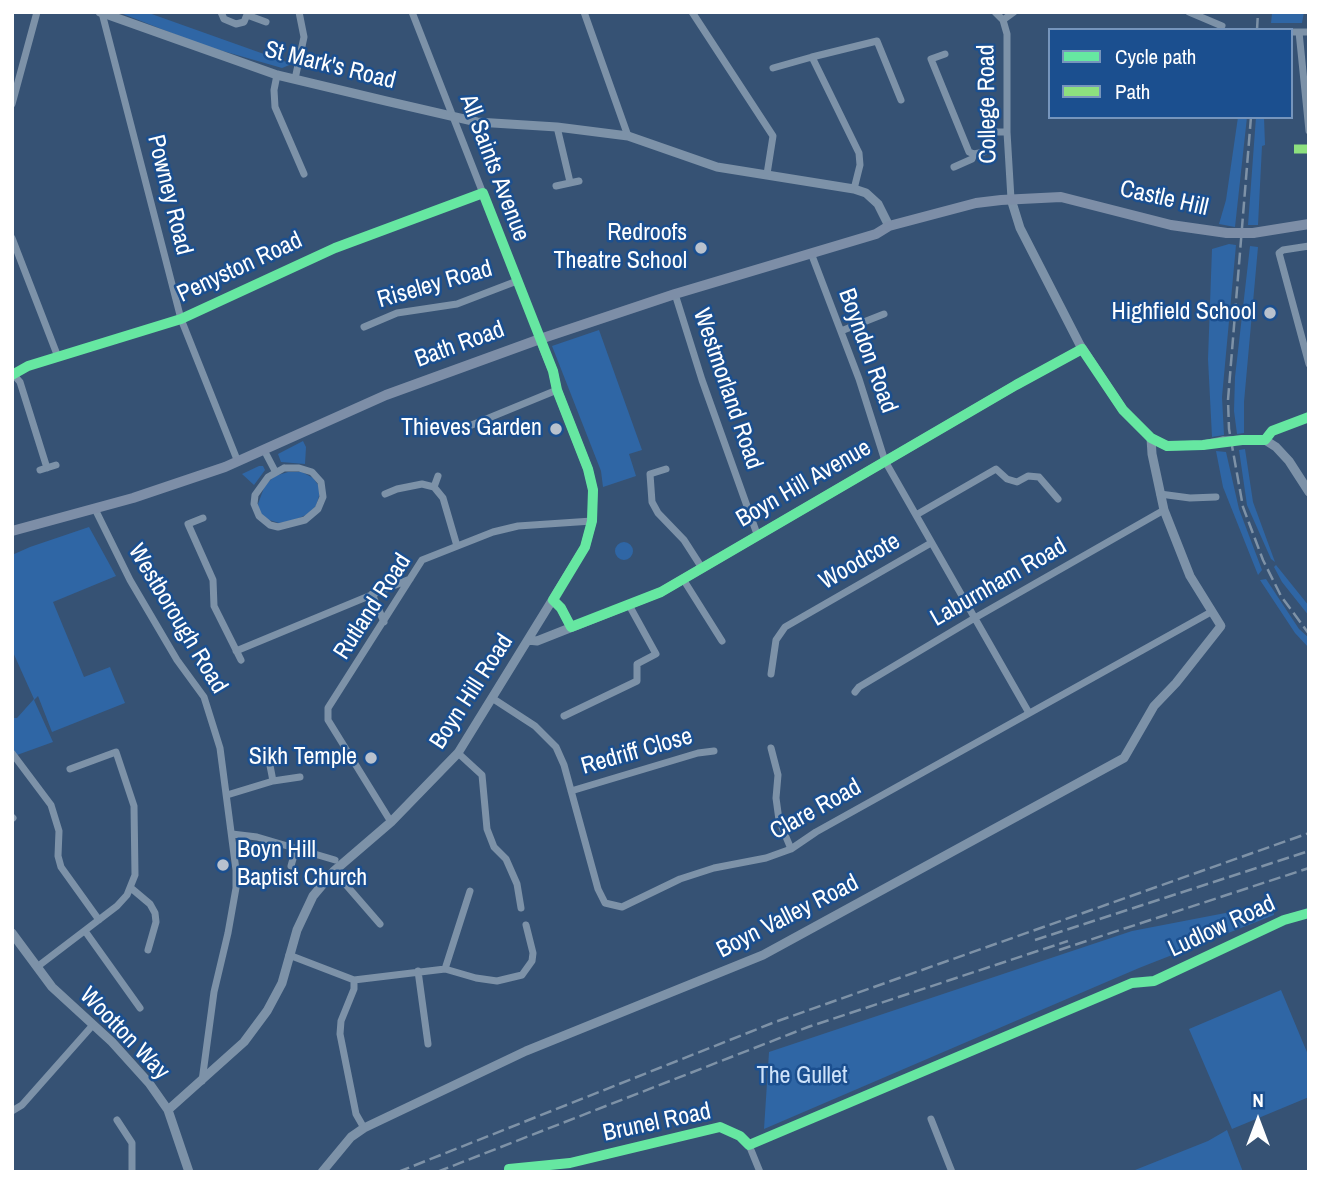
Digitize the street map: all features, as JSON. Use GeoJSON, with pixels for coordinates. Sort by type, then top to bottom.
{"type":"FeatureCollection","features":[{"type":"Feature","properties":{"kind":"main road","name":"Castle Hill"},"geometry":{"type":"LineString","coordinates":[[1011,199],[1061,197],[1171,225],[1227,233],[1252,233],[1309,224]]}},
{"type":"Feature","properties":{"kind":"main road","name":"Bath Road"},"geometry":{"type":"LineString","coordinates":[[12,531],[177,484],[238,462],[386,396],[540,338],[674,294],[876,234],[889,226],[976,203],[1011,199]]}},
{"type":"Feature","properties":{"kind":"street"},"geometry":{"type":"LineString","coordinates":[[12,104],[37,12]]}},
{"type":"Feature","properties":{"kind":"street"},"geometry":{"type":"LineString","coordinates":[[222,12],[224,19],[236,24],[244,22],[248,13],[266,22]]}},
{"type":"Feature","properties":{"kind":"street"},"geometry":{"type":"LineString","coordinates":[[295,79],[304,37],[299,12]]}},
{"type":"Feature","properties":{"kind":"street","name":"All Saints Avenue"},"geometry":{"type":"LineString","coordinates":[[412,12],[540,338]]}},
{"type":"Feature","properties":{"kind":"street"},"geometry":{"type":"LineString","coordinates":[[584,12],[628,135]]}},
{"type":"Feature","properties":{"kind":"street"},"geometry":{"type":"LineString","coordinates":[[692,12],[773,136],[767,174]]}},
{"type":"Feature","properties":{"kind":"street","name":"College Road"},"geometry":{"type":"LineString","coordinates":[[995,12],[1003,20],[1007,34],[1007,132],[1011,199]]}},
{"type":"Feature","properties":{"kind":"street"},"geometry":{"type":"LineString","coordinates":[[1003,20],[1014,12]]}},
{"type":"Feature","properties":{"kind":"street"},"geometry":{"type":"LineString","coordinates":[[1189,12],[1222,26]]}},
{"type":"Feature","properties":{"kind":"street","name":"St Mark's Road"},"geometry":{"type":"LineString","coordinates":[[101,13],[277,75],[452,116],[502,125],[558,127],[628,135],[717,167],[854,189],[866,194],[878,204],[889,226]]}},
{"type":"Feature","properties":{"kind":"street","name":"Powney Road"},"geometry":{"type":"LineString","coordinates":[[101,13],[181,319],[238,462]]}},
{"type":"Feature","properties":{"kind":"street"},"geometry":{"type":"LineString","coordinates":[[1309,32],[1295,32],[1309,131]]}},
{"type":"Feature","properties":{"kind":"street"},"geometry":{"type":"LineString","coordinates":[[773,68],[877,41],[901,100]]}},
{"type":"Feature","properties":{"kind":"street"},"geometry":{"type":"LineString","coordinates":[[944,54],[931,59],[968,152],[984,152],[994,132],[1007,132]]}},
{"type":"Feature","properties":{"kind":"street"},"geometry":{"type":"LineString","coordinates":[[812,57],[859,153],[860,165],[854,189]]}},
{"type":"Feature","properties":{"kind":"street"},"geometry":{"type":"LineString","coordinates":[[277,75],[275,107],[304,174]]}},
{"type":"Feature","properties":{"kind":"street"},"geometry":{"type":"LineString","coordinates":[[558,127],[570,182]]}},
{"type":"Feature","properties":{"kind":"street"},"geometry":{"type":"LineString","coordinates":[[954,167],[972,159],[974,154]]}},
{"type":"Feature","properties":{"kind":"street"},"geometry":{"type":"LineString","coordinates":[[556,186],[579,181]]}},
{"type":"Feature","properties":{"kind":"street","name":"Penyston Road"},"geometry":{"type":"LineString","coordinates":[[13,374],[28,366],[181,319],[335,248],[482,192]]}},
{"type":"Feature","properties":{"kind":"street"},"geometry":{"type":"LineString","coordinates":[[1011,199],[1020,228],[1082,349],[1123,410],[1151,438],[1167,446],[1177,447],[1223,441],[1265,440],[1289,461],[1309,492]]}},
{"type":"Feature","properties":{"kind":"street"},"geometry":{"type":"LineString","coordinates":[[12,238],[58,357]]}},
{"type":"Feature","properties":{"kind":"street"},"geometry":{"type":"LineString","coordinates":[[1309,246],[1279,253],[1309,364]]}},
{"type":"Feature","properties":{"kind":"street","name":"Boyndon Road"},"geometry":{"type":"LineString","coordinates":[[811,253],[841,331],[885,461],[1029,713]]}},
{"type":"Feature","properties":{"kind":"street","name":"Riseley Road"},"geometry":{"type":"LineString","coordinates":[[364,327],[397,313],[457,304],[517,281]]}},
{"type":"Feature","properties":{"kind":"street","name":"Westmorland Road"},"geometry":{"type":"LineString","coordinates":[[674,294],[757,534]]}},
{"type":"Feature","properties":{"kind":"street"},"geometry":{"type":"LineString","coordinates":[[841,331],[884,314]]}},
{"type":"Feature","properties":{"kind":"street","name":"Boyn Hill Road"},"geometry":{"type":"LineString","coordinates":[[167,1110],[244,1042],[267,1011],[282,983],[297,930],[313,896],[334,871],[391,822],[458,754],[585,547],[592,521],[593,490],[588,469],[540,338]]}},
{"type":"Feature","properties":{"kind":"street","name":"Boyn Hill Avenue"},"geometry":{"type":"LineString","coordinates":[[528,640],[537,641],[629,605],[683,579],[1082,349]]}},
{"type":"Feature","properties":{"kind":"street"},"geometry":{"type":"LineString","coordinates":[[13,374],[20,382],[48,468]]}},
{"type":"Feature","properties":{"kind":"street"},"geometry":{"type":"LineString","coordinates":[[457,431],[557,390]]}},
{"type":"Feature","properties":{"kind":"street"},"geometry":{"type":"LineString","coordinates":[[1265,440],[1272,431],[1309,417]]}},
{"type":"Feature","properties":{"kind":"street"},"geometry":{"type":"LineString","coordinates":[[1151,438],[1164,510],[1190,576],[1211,611]]}},
{"type":"Feature","properties":{"kind":"street"},"geometry":{"type":"LineString","coordinates":[[264,450],[275,471]]}},
{"type":"Feature","properties":{"kind":"street"},"geometry":{"type":"LineString","coordinates":[[916,514],[999,467],[1007,479],[1017,482],[1028,476],[1039,477],[1058,499]]}},
{"type":"Feature","properties":{"kind":"street"},"geometry":{"type":"LineString","coordinates":[[284,468],[305,470],[312,472],[320,482],[323,497],[318,509],[305,520],[278,527],[270,525],[259,516],[254,504],[255,495],[262,482],[275,471],[284,468]]}},
{"type":"Feature","properties":{"kind":"street"},"geometry":{"type":"LineString","coordinates":[[666,469],[650,474],[652,502],[658,513],[684,540],[702,568]]}},
{"type":"Feature","properties":{"kind":"street"},"geometry":{"type":"LineString","coordinates":[[434,487],[438,476]]}},
{"type":"Feature","properties":{"kind":"street"},"geometry":{"type":"LineString","coordinates":[[385,494],[422,484],[434,487],[443,498],[457,546]]}},
{"type":"Feature","properties":{"kind":"street"},"geometry":{"type":"LineString","coordinates":[[1160,494],[1190,498],[1216,496]]}},
{"type":"Feature","properties":{"kind":"street","name":"Westborough Road"},"geometry":{"type":"LineString","coordinates":[[95,509],[130,580],[177,660],[204,697],[220,748],[236,870],[234,907],[214,992],[202,1081]]}},
{"type":"Feature","properties":{"kind":"street","name":"Laburnham Road"},"geometry":{"type":"LineString","coordinates":[[855,692],[859,687],[973,619],[1164,510]]}},
{"type":"Feature","properties":{"kind":"street"},"geometry":{"type":"LineString","coordinates":[[203,518],[188,524],[213,580],[214,606],[241,660]]}},
{"type":"Feature","properties":{"kind":"street","name":"Rutland Road"},"geometry":{"type":"LineString","coordinates":[[391,822],[328,720],[328,708],[422,560],[493,532],[518,526],[592,521]]}},
{"type":"Feature","properties":{"kind":"street","name":"Woodcote"},"geometry":{"type":"LineString","coordinates":[[771,674],[776,640],[785,627],[811,617],[931,543]]}},
{"type":"Feature","properties":{"kind":"street"},"geometry":{"type":"LineString","coordinates":[[236,651],[410,578]]}},
{"type":"Feature","properties":{"kind":"street"},"geometry":{"type":"LineString","coordinates":[[683,579],[722,641]]}},
{"type":"Feature","properties":{"kind":"street"},"geometry":{"type":"LineString","coordinates":[[372,594],[384,622]]}},
{"type":"Feature","properties":{"kind":"street"},"geometry":{"type":"LineString","coordinates":[[553,600],[561,608],[570,627]]}},
{"type":"Feature","properties":{"kind":"street"},"geometry":{"type":"LineString","coordinates":[[564,716],[637,681],[636,664],[656,654],[629,605]]}},
{"type":"Feature","properties":{"kind":"street","name":"Boyn Valley Road"},"geometry":{"type":"LineString","coordinates":[[322,1172],[351,1138],[364,1128],[526,1051],[763,955],[1124,758],[1154,706],[1221,626],[1211,611]]}},
{"type":"Feature","properties":{"kind":"street","name":"Clare Road"},"geometry":{"type":"LineString","coordinates":[[492,698],[535,726],[556,747],[572,791],[598,889],[605,903],[622,907],[680,879],[714,868],[766,858],[791,849],[816,832],[1211,611]]}},
{"type":"Feature","properties":{"kind":"street"},"geometry":{"type":"LineString","coordinates":[[771,748],[778,775],[776,798],[779,820],[791,849]]}},
{"type":"Feature","properties":{"kind":"street"},"geometry":{"type":"LineString","coordinates":[[267,750],[273,781]]}},
{"type":"Feature","properties":{"kind":"street","name":"Redriff Close"},"geometry":{"type":"LineString","coordinates":[[572,791],[698,753],[714,751]]}},
{"type":"Feature","properties":{"kind":"street"},"geometry":{"type":"LineString","coordinates":[[37,967],[117,906],[131,888],[135,875],[137,861],[134,806],[116,752],[70,769]]}},
{"type":"Feature","properties":{"kind":"street"},"geometry":{"type":"LineString","coordinates":[[12,753],[51,805],[60,831],[58,856],[61,867],[99,920]]}},
{"type":"Feature","properties":{"kind":"street"},"geometry":{"type":"LineString","coordinates":[[458,754],[482,775],[487,829],[494,847],[506,859],[517,884],[521,908]]}},
{"type":"Feature","properties":{"kind":"street"},"geometry":{"type":"LineString","coordinates":[[227,795],[273,781],[300,777]]}},
{"type":"Feature","properties":{"kind":"street"},"geometry":{"type":"LineString","coordinates":[[232,834],[257,836],[335,860]]}},
{"type":"Feature","properties":{"kind":"street"},"geometry":{"type":"LineString","coordinates":[[291,866],[296,848]]}},
{"type":"Feature","properties":{"kind":"street"},"geometry":{"type":"LineString","coordinates":[[334,871],[380,923]]}},
{"type":"Feature","properties":{"kind":"street"},"geometry":{"type":"LineString","coordinates":[[131,888],[150,904],[155,913],[156,922],[148,950]]}},
{"type":"Feature","properties":{"kind":"street"},"geometry":{"type":"LineString","coordinates":[[445,969],[470,891]]}},
{"type":"Feature","properties":{"kind":"street","name":"Ludlow Road"},"geometry":{"type":"LineString","coordinates":[[1154,982],[1284,920],[1309,913]]}},
{"type":"Feature","properties":{"kind":"street"},"geometry":{"type":"LineString","coordinates":[[289,955],[354,980],[445,969],[497,981],[522,975],[532,961],[533,953],[526,925]]}},
{"type":"Feature","properties":{"kind":"street"},"geometry":{"type":"LineString","coordinates":[[85,931],[140,1008]]}},
{"type":"Feature","properties":{"kind":"street","name":"Wootton Way"},"geometry":{"type":"LineString","coordinates":[[12,933],[52,987],[132,1062],[167,1110],[189,1172]]}},
{"type":"Feature","properties":{"kind":"street"},"geometry":{"type":"LineString","coordinates":[[418,971],[428,1044]]}},
{"type":"Feature","properties":{"kind":"street"},"geometry":{"type":"LineString","coordinates":[[354,980],[354,989],[341,1021],[340,1034],[356,1114],[364,1128]]}},
{"type":"Feature","properties":{"kind":"street"},"geometry":{"type":"LineString","coordinates":[[12,1111],[22,1105],[92,1026]]}},
{"type":"Feature","properties":{"kind":"street"},"geometry":{"type":"LineString","coordinates":[[931,1119],[952,1172]]}},
{"type":"Feature","properties":{"kind":"street"},"geometry":{"type":"LineString","coordinates":[[117,1120],[132,1143],[131,1172]]}},
{"type":"Feature","properties":{"kind":"street","name":"Brunel Road"},"geometry":{"type":"LineString","coordinates":[[570,1163],[720,1127],[740,1136],[749,1145],[760,1172]]}},
{"type":"Feature","properties":{"kind":"green space"},"geometry":{"type":"Polygon","coordinates":[[[118,12],[146,12],[292,64],[282,68],[202,45],[118,12]]]}},
{"type":"Feature","properties":{"kind":"green space"},"geometry":{"type":"Polygon","coordinates":[[[1304,12],[1302,23],[1271,23],[1272,13],[1304,12]]]}},
{"type":"Feature","properties":{"kind":"green space"},"geometry":{"type":"Polygon","coordinates":[[[1238,119],[1247,119],[1235,227],[1219,224],[1226,200],[1238,119]]]}},
{"type":"Feature","properties":{"kind":"green space"},"geometry":{"type":"Polygon","coordinates":[[[1256,119],[1264,119],[1265,145],[1262,146],[1258,225],[1248,225],[1256,119]]]}},
{"type":"Feature","properties":{"kind":"green space"},"geometry":{"type":"Polygon","coordinates":[[[1229,244],[1236,245],[1222,397],[1224,435],[1212,437],[1208,359],[1212,249],[1229,244]]]}},
{"type":"Feature","properties":{"kind":"green space"},"geometry":{"type":"Polygon","coordinates":[[[1250,246],[1258,247],[1244,402],[1244,433],[1237,434],[1234,411],[1235,377],[1250,246]]]}},
{"type":"Feature","properties":{"kind":"green space"},"geometry":{"type":"Polygon","coordinates":[[[599,330],[642,450],[629,454],[636,476],[603,487],[601,471],[552,346],[599,330]]]}},
{"type":"Feature","properties":{"kind":"green space"},"geometry":{"type":"Polygon","coordinates":[[[303,441],[306,447],[305,464],[281,462],[278,454],[303,441]]]}},
{"type":"Feature","properties":{"kind":"green space"},"geometry":{"type":"Polygon","coordinates":[[[1245,449],[1253,502],[1275,562],[1271,559],[1247,505],[1239,450],[1245,449]]]}},
{"type":"Feature","properties":{"kind":"green space"},"geometry":{"type":"Polygon","coordinates":[[[1216,451],[1226,452],[1239,509],[1262,570],[1258,575],[1223,487],[1216,451]]]}},
{"type":"Feature","properties":{"kind":"green space"},"geometry":{"type":"Polygon","coordinates":[[[263,466],[265,470],[254,485],[242,474],[263,466]]]}},
{"type":"Feature","properties":{"kind":"green space"},"geometry":{"type":"Polygon","coordinates":[[[302,472],[313,478],[319,486],[316,506],[306,515],[292,521],[279,523],[266,519],[260,513],[258,504],[265,485],[275,476],[302,472]]]}},
{"type":"Feature","properties":{"kind":"green space"},"geometry":{"type":"Polygon","coordinates":[[[89,527],[116,576],[53,602],[84,677],[110,667],[125,703],[52,732],[38,696],[34,700],[53,742],[17,755],[12,748],[12,718],[17,718],[34,699],[12,650],[12,555],[89,527]]]}},
{"type":"Feature","properties":{"kind":"green space"},"geometry":{"type":"Polygon","coordinates":[[[624,542],[630,545],[633,551],[630,557],[624,560],[618,557],[615,551],[618,545],[624,542]]]}},
{"type":"Feature","properties":{"kind":"green space"},"geometry":{"type":"Polygon","coordinates":[[[1276,565],[1309,606],[1309,616],[1282,582],[1274,567],[1276,565]]]}},
{"type":"Feature","properties":{"kind":"green space"},"geometry":{"type":"Polygon","coordinates":[[[1266,579],[1299,629],[1309,638],[1309,648],[1295,633],[1260,580],[1266,579]]]}},
{"type":"Feature","properties":{"kind":"green space","name":"The Gullet"},"geometry":{"type":"Polygon","coordinates":[[[1271,900],[1274,915],[1139,968],[764,1129],[769,1052],[1132,931],[1241,910],[1271,900]]]}},
{"type":"Feature","properties":{"kind":"green space"},"geometry":{"type":"Polygon","coordinates":[[[1281,990],[1309,1057],[1309,1097],[1232,1129],[1189,1029],[1281,990]]]}},
{"type":"Feature","properties":{"kind":"green space"},"geometry":{"type":"Polygon","coordinates":[[[1227,1130],[1243,1172],[1130,1172],[1208,1141],[1227,1130]]]}},
{"type":"Feature","properties":{"kind":"railway"},"geometry":{"type":"LineString","coordinates":[[1257,28],[1258,12]]}},
{"type":"Feature","properties":{"kind":"railway"},"geometry":{"type":"LineString","coordinates":[[1251,119],[1228,400],[1229,429],[1243,507],[1263,560],[1281,596],[1309,634]]}},
{"type":"Feature","properties":{"kind":"railway"},"geometry":{"type":"LineString","coordinates":[[398,1172],[775,1022],[1309,833]]}},
{"type":"Feature","properties":{"kind":"railway"},"geometry":{"type":"LineString","coordinates":[[1035,940],[1309,851]]}},
{"type":"Feature","properties":{"kind":"railway"},"geometry":{"type":"LineString","coordinates":[[1059,950],[1309,868]]}},
{"type":"Feature","properties":{"kind":"railway"},"geometry":{"type":"LineString","coordinates":[[437,1172],[808,1027],[1068,941]]}},
{"type":"Feature","properties":{"kind":"marked path"},"geometry":{"type":"LineString","coordinates":[[1294,149],[1309,149]]}},
{"type":"Feature","properties":{"kind":"cycle path"},"geometry":{"type":"LineString","coordinates":[[12,375],[28,366],[181,319],[335,248],[483,193],[553,371],[557,390],[588,469],[593,490],[592,521],[585,547],[553,600],[561,608],[571,627],[661,592],[1082,349],[1123,410],[1151,438],[1167,446],[1265,440],[1272,431],[1309,417]]}},
{"type":"Feature","properties":{"kind":"cycle path"},"geometry":{"type":"LineString","coordinates":[[509,1172],[509,1169],[570,1163],[720,1127],[740,1136],[749,1145],[1132,983],[1154,981],[1284,920],[1309,913]]}},
{"type":"Feature","properties":{"kind":"place","name":"Redroofs Theatre School"},"geometry":{"type":"Point","coordinates":[701,248]}},
{"type":"Feature","properties":{"kind":"place","name":"Highfield School"},"geometry":{"type":"Point","coordinates":[1270,313]}},
{"type":"Feature","properties":{"kind":"place","name":"Thieves Garden"},"geometry":{"type":"Point","coordinates":[556,429]}},
{"type":"Feature","properties":{"kind":"place","name":"Sikh Temple"},"geometry":{"type":"Point","coordinates":[371,758]}},
{"type":"Feature","properties":{"kind":"place","name":"Boyn Hill Baptist Church"},"geometry":{"type":"Point","coordinates":[223,865]}}]}
